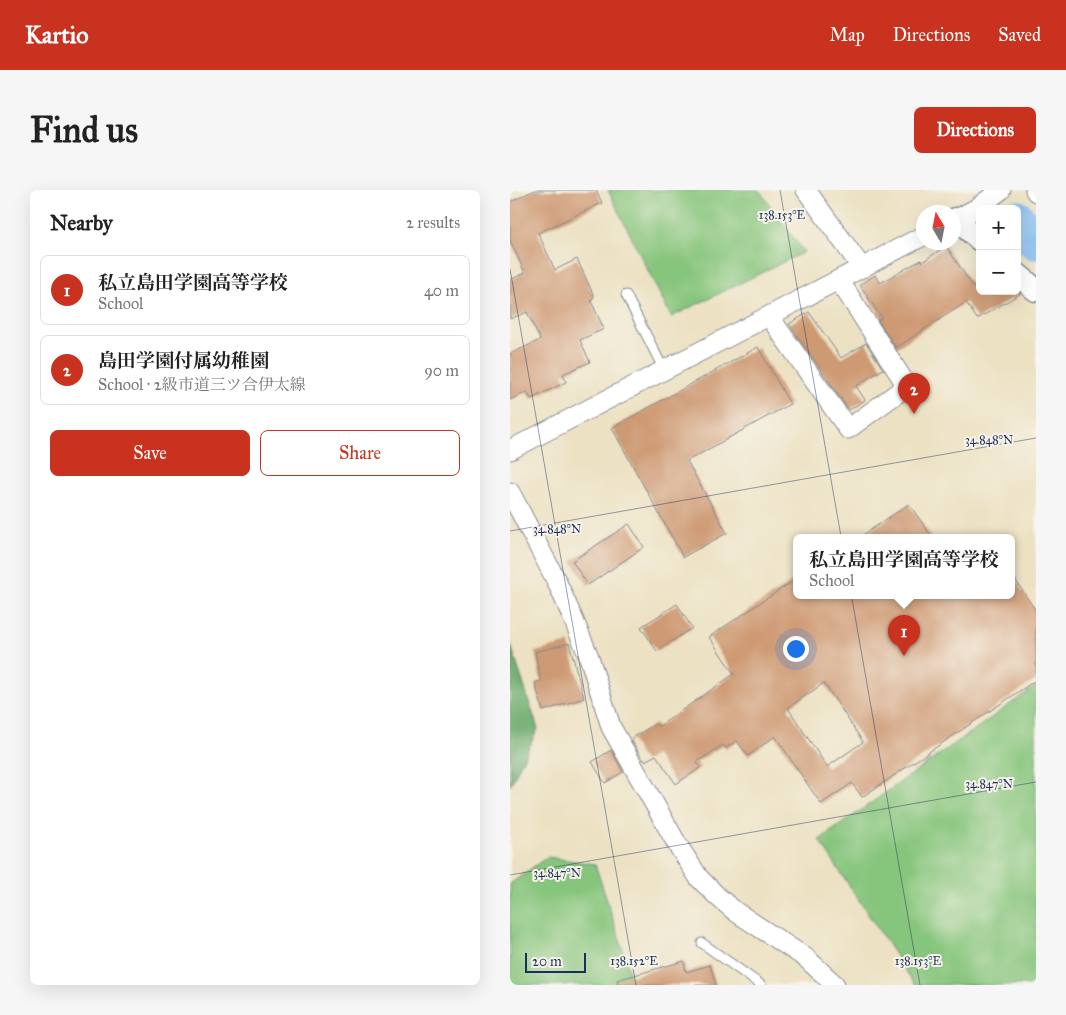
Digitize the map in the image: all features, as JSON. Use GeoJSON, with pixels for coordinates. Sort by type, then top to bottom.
{"type":"FeatureCollection","features":[{"type":"Feature","properties":{"kind":"street"},"geometry":{"type":"LineString","coordinates":[[806,190],[862,268]]}},
{"type":"Feature","properties":{"kind":"street"},"geometry":{"type":"LineString","coordinates":[[961,216],[1001,190]]}},
{"type":"Feature","properties":{"kind":"street"},"geometry":{"type":"LineString","coordinates":[[961,225],[976,237]]}},
{"type":"Feature","properties":{"kind":"street"},"geometry":{"type":"LineString","coordinates":[[510,450],[916,240]]}},
{"type":"Feature","properties":{"kind":"street"},"geometry":{"type":"LineString","coordinates":[[1021,277],[1036,290]]}},
{"type":"Feature","properties":{"kind":"street"},"geometry":{"type":"LineString","coordinates":[[769,316],[848,429],[907,386],[839,280]]}},
{"type":"Feature","properties":{"kind":"street"},"geometry":{"type":"LineString","coordinates":[[510,492],[556,580],[572,616],[589,657],[611,727],[694,871],[718,897],[736,912],[806,958],[835,985]]}},
{"type":"Feature","properties":{"kind":"lane"},"geometry":{"type":"LineString","coordinates":[[626,295],[664,370]]}},
{"type":"Feature","properties":{"kind":"lane"},"geometry":{"type":"LineString","coordinates":[[702,943],[761,985]]}},
{"type":"Feature","properties":{"kind":"green space"},"geometry":{"type":"Polygon","coordinates":[[[608,190],[759,190],[804,252],[671,317],[608,190]]]}},
{"type":"Feature","properties":{"kind":"green space"},"geometry":{"type":"Polygon","coordinates":[[[510,642],[538,729],[510,786],[510,642]]]}},
{"type":"Feature","properties":{"kind":"green space"},"geometry":{"type":"Polygon","coordinates":[[[1036,686],[1036,985],[915,985],[819,840],[1036,686]]]}},
{"type":"Feature","properties":{"kind":"green space"},"geometry":{"type":"Polygon","coordinates":[[[547,857],[595,864],[625,956],[632,985],[510,985],[510,884],[547,857]]]}},
{"type":"Feature","properties":{"kind":"building"},"geometry":{"type":"Polygon","coordinates":[[[535,190],[596,190],[602,203],[538,233],[555,270],[577,259],[594,296],[591,301],[604,329],[580,340],[590,362],[563,374],[566,382],[531,399],[527,392],[510,400],[510,354],[540,340],[527,312],[510,319],[510,280],[525,273],[510,240],[510,202],[535,190]]]}},
{"type":"Feature","properties":{"kind":"building"},"geometry":{"type":"Polygon","coordinates":[[[940,250],[949,250],[976,291],[976,295],[1018,295],[977,319],[966,302],[896,348],[878,320],[882,318],[860,285],[875,275],[880,283],[921,260],[922,262],[940,250]]]}},
{"type":"Feature","properties":{"kind":"building"},"geometry":{"type":"Polygon","coordinates":[[[809,312],[841,358],[866,343],[883,369],[856,386],[865,400],[849,410],[789,324],[809,312]]]}},
{"type":"Feature","properties":{"kind":"building"},"geometry":{"type":"Polygon","coordinates":[[[758,347],[790,404],[687,461],[727,533],[683,557],[612,428],[758,347]]]}},
{"type":"Feature","properties":{"kind":"building"},"geometry":{"type":"Polygon","coordinates":[[[909,504],[930,534],[864,534],[909,504]]]}},
{"type":"Feature","properties":{"kind":"building"},"geometry":{"type":"Polygon","coordinates":[[[629,524],[644,547],[588,585],[572,561],[629,524]]]}},
{"type":"Feature","properties":{"kind":"building"},"geometry":{"type":"Polygon","coordinates":[[[1015,580],[1036,611],[1036,680],[862,797],[852,783],[821,804],[775,736],[748,756],[737,741],[726,748],[723,745],[697,762],[700,768],[676,784],[656,755],[645,761],[643,760],[631,739],[655,724],[658,727],[734,674],[709,637],[793,581],[793,599],[1015,599],[1015,580]],[[824,683],[788,708],[827,767],[863,742],[824,683]]]}},
{"type":"Feature","properties":{"kind":"building"},"geometry":{"type":"Polygon","coordinates":[[[677,604],[692,628],[657,651],[641,627],[677,604]]]}},
{"type":"Feature","properties":{"kind":"building"},"geometry":{"type":"Polygon","coordinates":[[[569,643],[584,698],[543,711],[535,683],[541,681],[535,652],[569,643]]]}},
{"type":"Feature","properties":{"kind":"building"},"geometry":{"type":"Polygon","coordinates":[[[611,750],[623,772],[605,783],[592,762],[611,750]]]}},
{"type":"Feature","properties":{"kind":"building"},"geometry":{"type":"Polygon","coordinates":[[[684,961],[686,972],[710,965],[716,985],[618,985],[617,980],[684,961]]]}},
{"type":"Feature","properties":{"kind":"waterway"},"geometry":{"type":"LineString","coordinates":[[1021,224],[1036,242]]}},
{"type":"Feature","properties":{"kind":"place","name":"島田学園付属幼稚園"},"geometry":{"type":"Point","coordinates":[914,414]}},
{"type":"Feature","properties":{"kind":"place","name":"私立島田学園高等学校"},"geometry":{"type":"Point","coordinates":[904,656]}}]}
